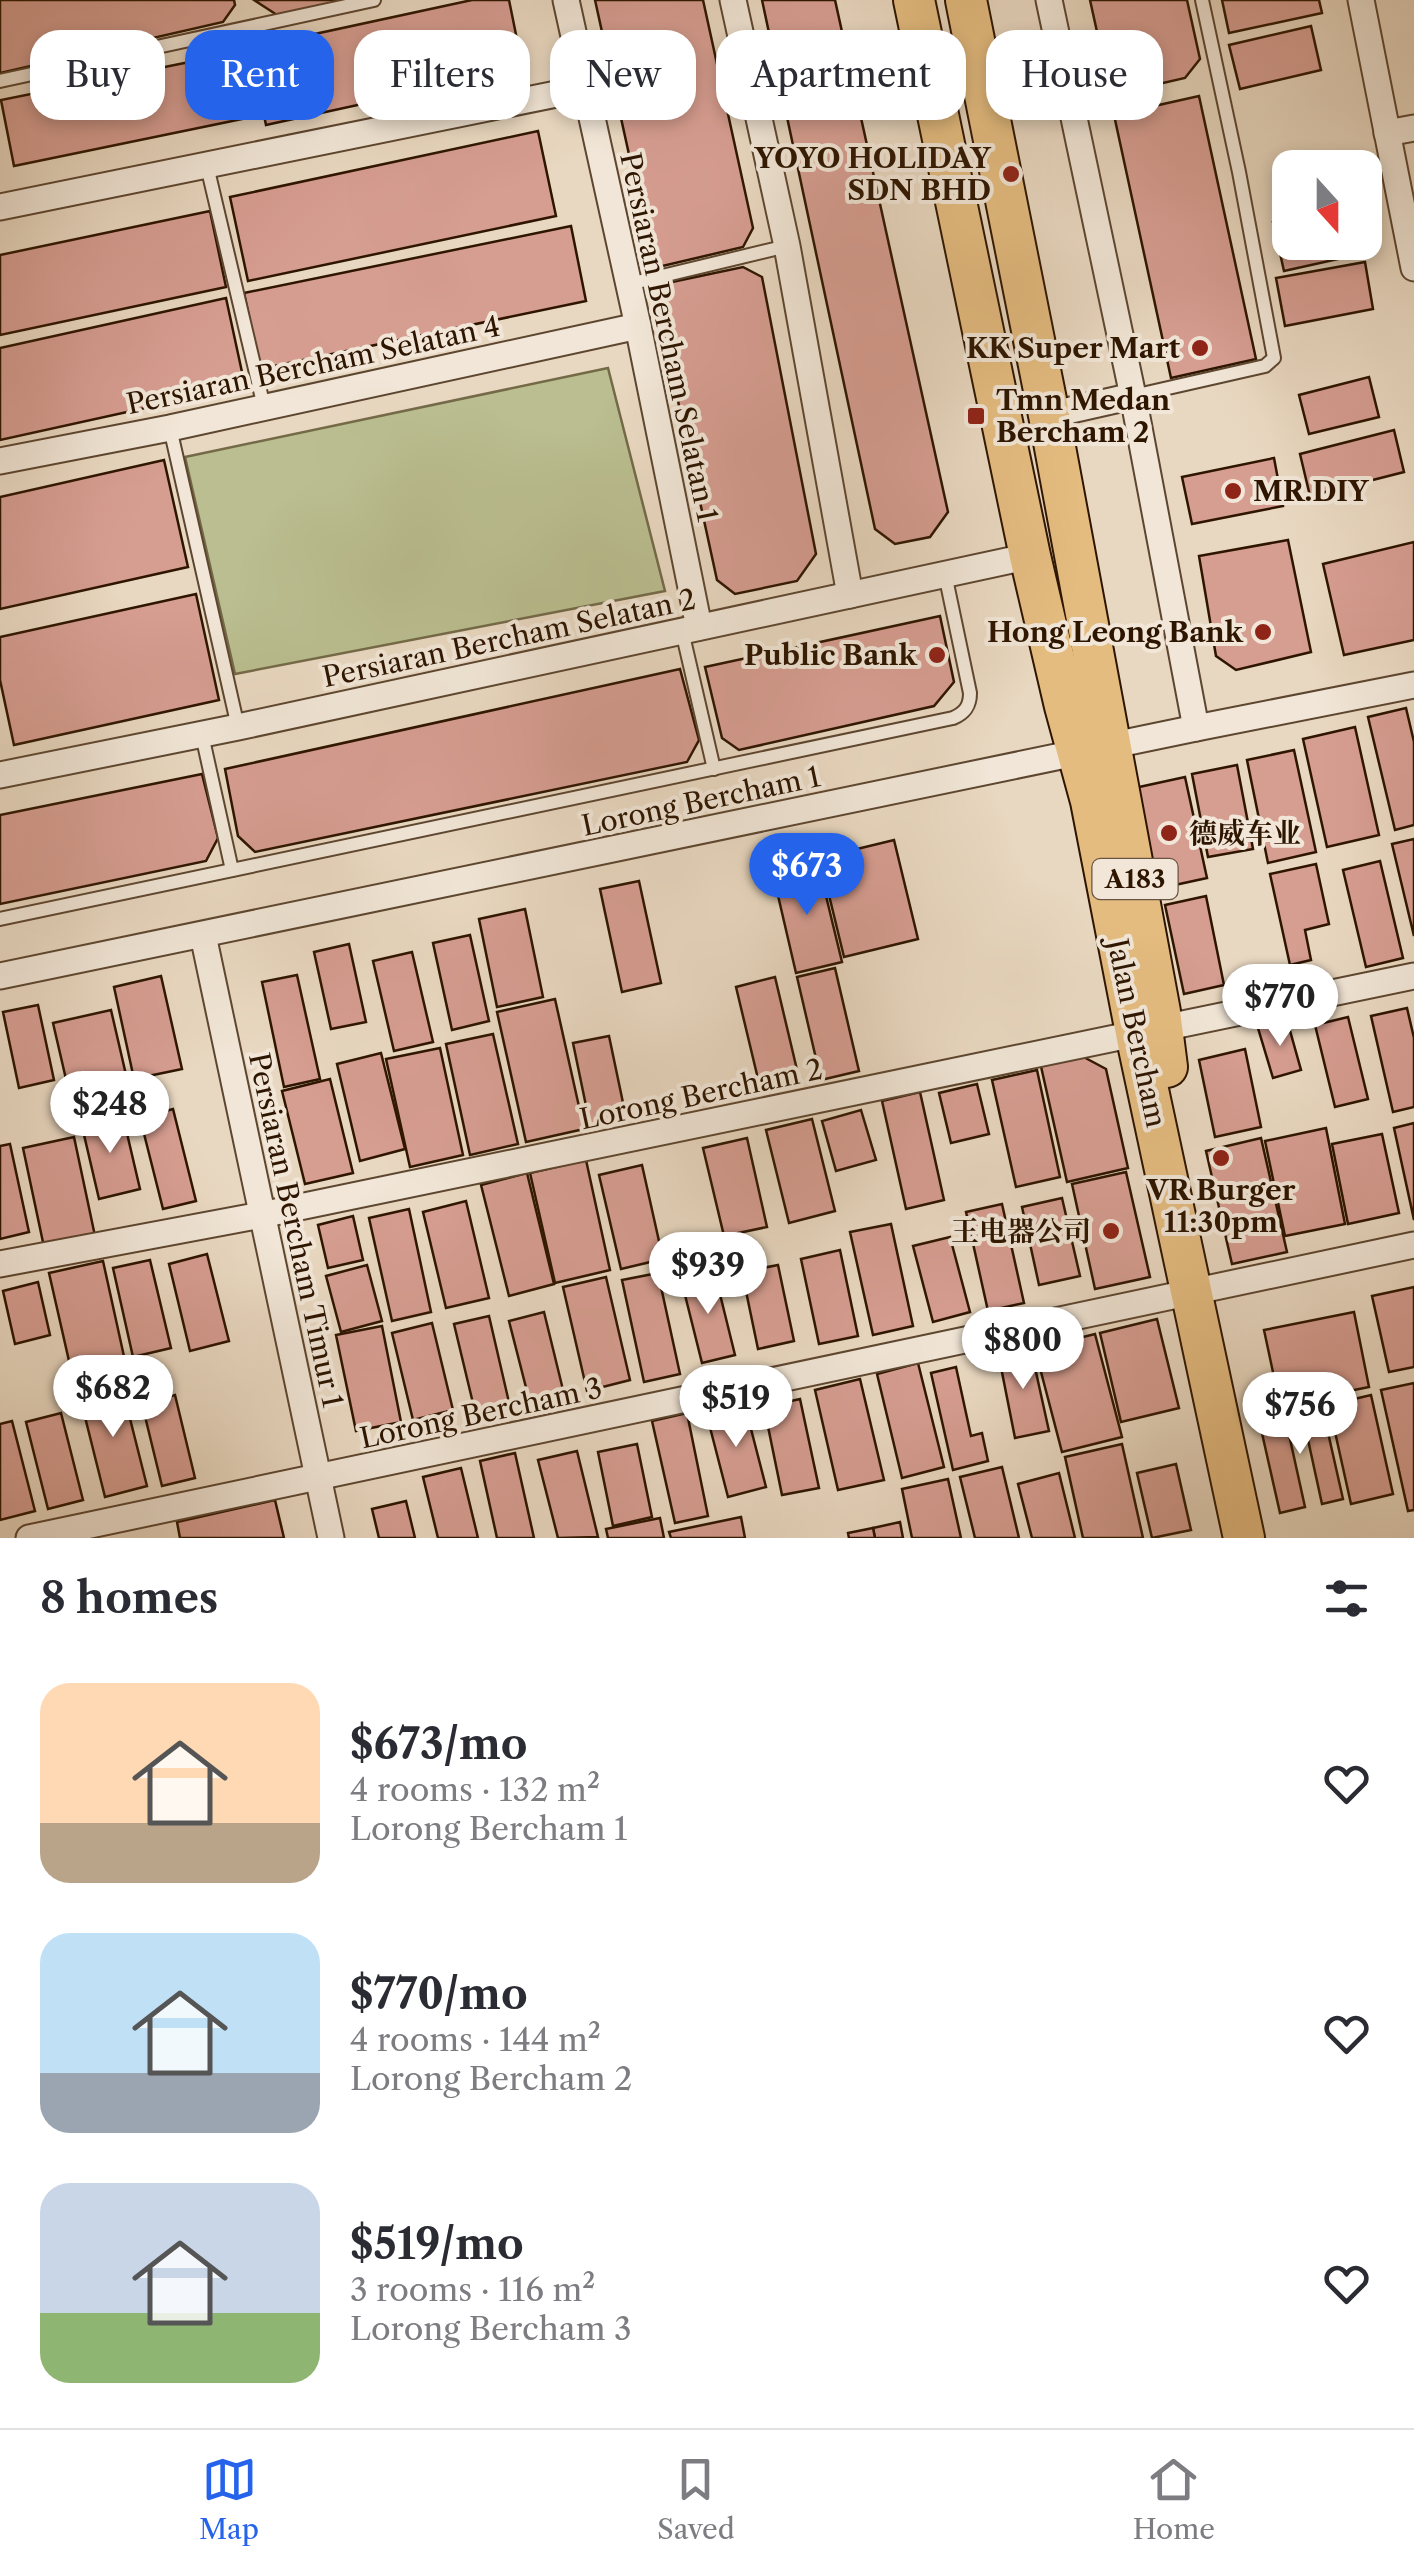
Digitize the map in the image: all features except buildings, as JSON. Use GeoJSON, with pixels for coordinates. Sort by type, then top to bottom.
{"type":"FeatureCollection","features":[{"type":"Feature","properties":{"kind":"main road","name":"Jalan Bercham"},"geometry":{"type":"LineString","coordinates":[[914,0],[1065,706],[1094,749]]}},
{"type":"Feature","properties":{"kind":"main road","name":"Jalan Bercham"},"geometry":{"type":"LineString","coordinates":[[966,0],[1049,414],[1094,749],[1091,801],[1150,1032],[1202,1291],[1244,1538]]}},
{"type":"Feature","properties":{"kind":"main road","name":"Jalan Bercham"},"geometry":{"type":"LineString","coordinates":[[1202,1291],[1265,1538]]}},
{"type":"Feature","properties":{"kind":"street","name":"Persiaran Bercham Selatan 1"},"geometry":{"type":"LineString","coordinates":[[566,0],[573,30]]}},
{"type":"Feature","properties":{"kind":"street"},"geometry":{"type":"LineString","coordinates":[[733,0],[788,246],[850,595]]}},
{"type":"Feature","properties":{"kind":"street"},"geometry":{"type":"LineString","coordinates":[[1049,0],[1196,728]]}},
{"type":"Feature","properties":{"kind":"street"},"geometry":{"type":"LineString","coordinates":[[1360,0],[1414,268]]}},
{"type":"Feature","properties":{"kind":"street"},"geometry":{"type":"LineString","coordinates":[[0,207],[550,95]]}},
{"type":"Feature","properties":{"kind":"street","name":"Persiaran Bercham Selatan 1"},"geometry":{"type":"LineString","coordinates":[[593,120],[638,326],[690,629]]}},
{"type":"Feature","properties":{"kind":"street"},"geometry":{"type":"LineString","coordinates":[[1387,133],[1414,128]]}},
{"type":"Feature","properties":{"kind":"street","name":"Persiaran Bercham Selatan 4"},"geometry":{"type":"LineString","coordinates":[[0,460],[170,428],[638,326]]}},
{"type":"Feature","properties":{"kind":"street"},"geometry":{"type":"LineString","coordinates":[[1049,414],[1132,396]]}},
{"type":"Feature","properties":{"kind":"street","name":"Persiaran Bercham Selatan 2"},"geometry":{"type":"LineString","coordinates":[[0,776],[1030,556]]}},
{"type":"Feature","properties":{"kind":"street","name":"Lorong Bercham 1"},"geometry":{"type":"LineString","coordinates":[[0,976],[1414,686]]}},
{"type":"Feature","properties":{"kind":"street","name":"Persiaran Bercham Timur 1"},"geometry":{"type":"LineString","coordinates":[[203,936],[331,1538]]}},
{"type":"Feature","properties":{"kind":"street","name":"Lorong Bercham 2"},"geometry":{"type":"LineString","coordinates":[[0,1264],[261,1215],[1414,976]]}},
{"type":"Feature","properties":{"kind":"street","name":"Lorong Bercham 3"},"geometry":{"type":"LineString","coordinates":[[29,1538],[1414,1245]]}},
{"type":"Feature","properties":{"kind":"lane"},"geometry":{"type":"LineString","coordinates":[[0,81],[374,0]]}},
{"type":"Feature","properties":{"kind":"lane"},"geometry":{"type":"LineString","coordinates":[[1132,396],[1265,366],[1274,358],[1202,0]]}},
{"type":"Feature","properties":{"kind":"lane"},"geometry":{"type":"LineString","coordinates":[[207,166],[264,407]]}},
{"type":"Feature","properties":{"kind":"lane"},"geometry":{"type":"LineString","coordinates":[[628,284],[788,246]]}},
{"type":"Feature","properties":{"kind":"lane"},"geometry":{"type":"LineString","coordinates":[[170,428],[238,728]]}},
{"type":"Feature","properties":{"kind":"lane"},"geometry":{"type":"LineString","coordinates":[[0,920],[961,715],[970,702],[970,693],[945,574]]}},
{"type":"Feature","properties":{"kind":"lane"},"geometry":{"type":"LineString","coordinates":[[690,629],[714,769]]}},
{"type":"Feature","properties":{"kind":"lane"},"geometry":{"type":"LineString","coordinates":[[202,734],[232,870]]}},
{"type":"Feature","properties":{"kind":"green space"},"geometry":{"type":"Polygon","coordinates":[[[608,368],[665,591],[235,674],[185,457],[608,368]]]}},
{"type":"Feature","properties":{"kind":"place","name":"YOYO HOLIDAY SDN BHD"},"geometry":{"type":"Point","coordinates":[1011,174]}},
{"type":"Feature","properties":{"kind":"place","name":"KK Super Mart"},"geometry":{"type":"Point","coordinates":[1200,348]}},
{"type":"Feature","properties":{"kind":"place","name":"Tmn Medan Bercham 2"},"geometry":{"type":"Point","coordinates":[976,416]}},
{"type":"Feature","properties":{"kind":"place","name":"MR.DIY"},"geometry":{"type":"Point","coordinates":[1233,491]}},
{"type":"Feature","properties":{"kind":"place","name":"Hong Leong Bank"},"geometry":{"type":"Point","coordinates":[1263,632]}},
{"type":"Feature","properties":{"kind":"place","name":"Public Bank"},"geometry":{"type":"Point","coordinates":[937,655]}},
{"type":"Feature","properties":{"kind":"place","name":"德威车业"},"geometry":{"type":"Point","coordinates":[1169,833]}},
{"type":"Feature","properties":{"kind":"place","name":"VR Burger 11:30pm"},"geometry":{"type":"Point","coordinates":[1221,1158]}},
{"type":"Feature","properties":{"kind":"place","name":"王电器公司"},"geometry":{"type":"Point","coordinates":[1111,1231]}}]}
